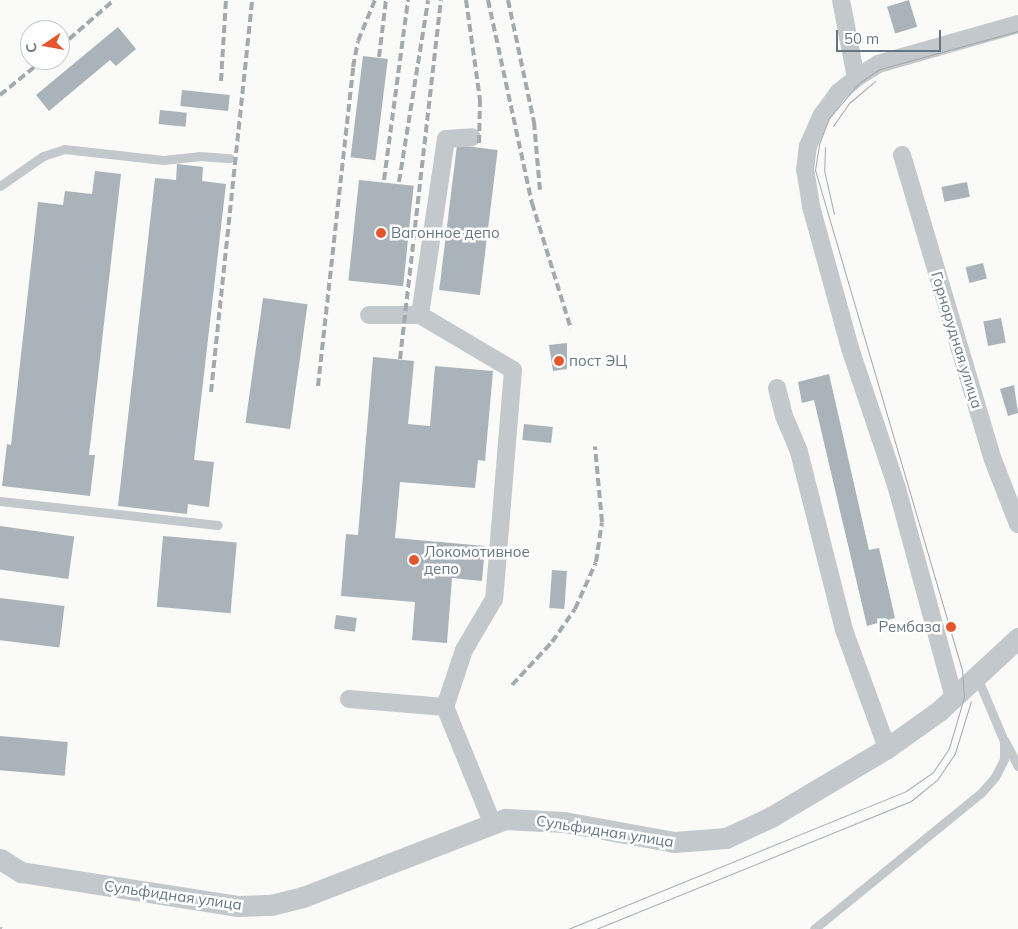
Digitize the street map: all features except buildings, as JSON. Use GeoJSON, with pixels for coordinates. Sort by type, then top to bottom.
{"type":"FeatureCollection","features":[{"type":"Feature","properties":{"kind":"street"},"geometry":{"type":"LineString","coordinates":[[841,0],[856,78]]}},
{"type":"Feature","properties":{"kind":"street"},"geometry":{"type":"LineString","coordinates":[[954,698],[896,488],[850,348],[811,206],[805,170],[808,146],[822,115],[839,92],[856,78],[878,64],[1018,24]]}},
{"type":"Feature","properties":{"kind":"street"},"geometry":{"type":"LineString","coordinates":[[420,315],[446,139],[472,137]]}},
{"type":"Feature","properties":{"kind":"street","name":"Горнорудная улица"},"geometry":{"type":"LineString","coordinates":[[902,155],[993,460],[1018,524]]}},
{"type":"Feature","properties":{"kind":"street"},"geometry":{"type":"LineString","coordinates":[[369,316],[420,315],[513,370],[494,599],[464,650],[446,707],[492,822]]}},
{"type":"Feature","properties":{"kind":"street"},"geometry":{"type":"LineString","coordinates":[[777,388],[784,416],[799,452],[844,630],[887,748]]}},
{"type":"Feature","properties":{"kind":"street","name":"Сульфидная улица"},"geometry":{"type":"LineString","coordinates":[[0,860],[21,872],[238,906],[271,904],[303,897],[492,822],[505,819],[564,822],[674,842],[716,839],[745,831],[887,748],[954,698],[1018,638]]}},
{"type":"Feature","properties":{"kind":"street"},"geometry":{"type":"LineString","coordinates":[[349,699],[446,707]]}},
{"type":"Feature","properties":{"kind":"lane"},"geometry":{"type":"LineString","coordinates":[[0,186],[43,156],[64,149],[163,160],[199,156],[230,158]]}},
{"type":"Feature","properties":{"kind":"lane"},"geometry":{"type":"LineString","coordinates":[[0,501],[218,525]]}},
{"type":"Feature","properties":{"kind":"lane"},"geometry":{"type":"LineString","coordinates":[[977,677],[1004,741],[1018,766]]}},
{"type":"Feature","properties":{"kind":"lane"},"geometry":{"type":"LineString","coordinates":[[814,929],[981,793],[995,777],[1004,759],[1004,741]]}},
{"type":"Feature","properties":{"kind":"tram line"},"geometry":{"type":"LineString","coordinates":[[568,929],[906,791],[933,772],[949,748],[964,697],[962,670],[815,170],[819,144],[829,118],[859,83],[880,69],[1018,31]]}},
{"type":"Feature","properties":{"kind":"tram line"},"geometry":{"type":"LineString","coordinates":[[833,126],[849,103],[875,81]]}},
{"type":"Feature","properties":{"kind":"tram line"},"geometry":{"type":"LineString","coordinates":[[825,147],[824,170],[834,214]]}},
{"type":"Feature","properties":{"kind":"tram line"},"geometry":{"type":"LineString","coordinates":[[596,929],[911,801],[937,780],[955,753],[971,701]]}},
{"type":"Feature","properties":{"kind":"railway"},"geometry":{"type":"LineString","coordinates":[[70,38],[114,0]]}},
{"type":"Feature","properties":{"kind":"railway"},"geometry":{"type":"LineString","coordinates":[[221,81],[226,0]]}},
{"type":"Feature","properties":{"kind":"railway"},"geometry":{"type":"LineString","coordinates":[[211,392],[252,0]]}},
{"type":"Feature","properties":{"kind":"railway"},"geometry":{"type":"LineString","coordinates":[[318,386],[353,67],[358,41],[375,0]]}},
{"type":"Feature","properties":{"kind":"railway"},"geometry":{"type":"LineString","coordinates":[[379,57],[386,0]]}},
{"type":"Feature","properties":{"kind":"railway"},"geometry":{"type":"LineString","coordinates":[[384,180],[408,0]]}},
{"type":"Feature","properties":{"kind":"railway"},"geometry":{"type":"LineString","coordinates":[[399,182],[428,0]]}},
{"type":"Feature","properties":{"kind":"railway"},"geometry":{"type":"LineString","coordinates":[[400,359],[441,0]]}},
{"type":"Feature","properties":{"kind":"railway"},"geometry":{"type":"LineString","coordinates":[[466,0],[480,99],[479,145]]}},
{"type":"Feature","properties":{"kind":"railway"},"geometry":{"type":"LineString","coordinates":[[488,0],[532,203],[571,329]]}},
{"type":"Feature","properties":{"kind":"railway"},"geometry":{"type":"LineString","coordinates":[[508,0],[534,122],[540,190]]}},
{"type":"Feature","properties":{"kind":"railway"},"geometry":{"type":"LineString","coordinates":[[0,95],[31,70]]}},
{"type":"Feature","properties":{"kind":"railway"},"geometry":{"type":"LineString","coordinates":[[512,685],[552,642],[575,609],[596,562],[602,522],[595,446]]}},
{"type":"Feature","properties":{"kind":"place","name":"Вагонное депо"},"geometry":{"type":"Point","coordinates":[381,233]}},
{"type":"Feature","properties":{"kind":"place","name":"пост ЭЦ"},"geometry":{"type":"Point","coordinates":[559,361]}},
{"type":"Feature","properties":{"kind":"place","name":"Локомотивное депо"},"geometry":{"type":"Point","coordinates":[414,560]}},
{"type":"Feature","properties":{"kind":"place","name":"Рембаза"},"geometry":{"type":"Point","coordinates":[951,627]}}]}
